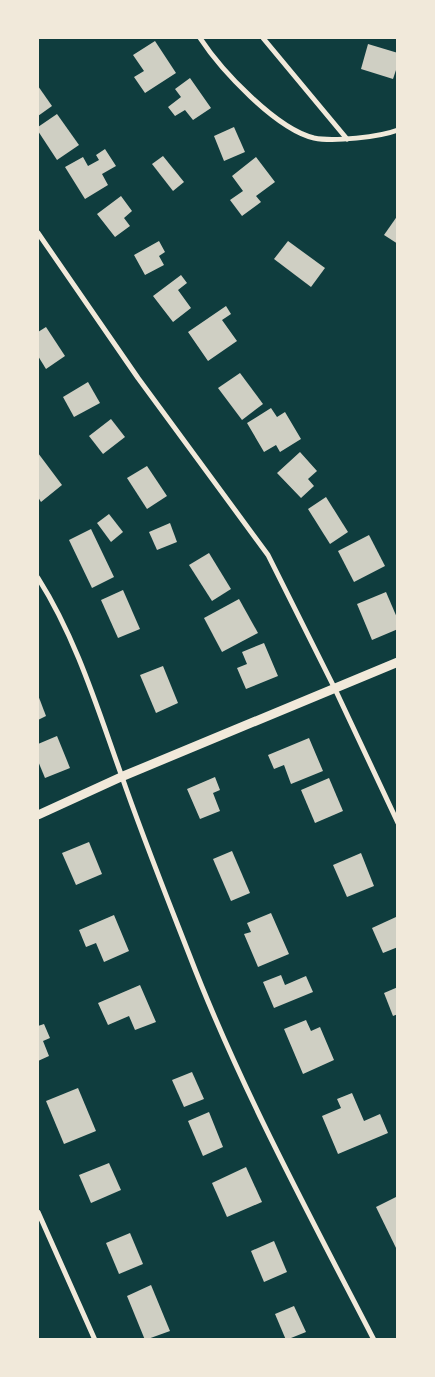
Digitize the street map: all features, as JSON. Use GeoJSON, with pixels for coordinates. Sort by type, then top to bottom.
{"type":"FeatureCollection","features":[{"type":"Feature","properties":{"kind":"street"},"geometry":{"type":"LineString","coordinates":[[200,38],[246,93],[282,124],[314,138],[347,139],[386,134],[398,130]]}},
{"type":"Feature","properties":{"kind":"street"},"geometry":{"type":"LineString","coordinates":[[263,38],[347,139]]}},
{"type":"Feature","properties":{"kind":"street"},"geometry":{"type":"LineString","coordinates":[[38,233],[138,378],[268,555],[335,689],[398,823]]}},
{"type":"Feature","properties":{"kind":"street"},"geometry":{"type":"LineString","coordinates":[[38,578],[68,631],[194,968],[233,1058],[374,1340]]}},
{"type":"Feature","properties":{"kind":"street"},"geometry":{"type":"LineString","coordinates":[[38,815],[122,777],[398,662]]}},
{"type":"Feature","properties":{"kind":"street"},"geometry":{"type":"LineString","coordinates":[[38,1212],[96,1340]]}},
{"type":"Feature","properties":{"kind":"building"},"geometry":{"type":"Polygon","coordinates":[[[155,41],[176,73],[145,93],[134,77],[144,71],[133,55],[155,41]]]}},
{"type":"Feature","properties":{"kind":"building"},"geometry":{"type":"Polygon","coordinates":[[[368,44],[398,53],[398,64],[393,79],[361,69],[368,44]]]}},
{"type":"Feature","properties":{"kind":"building"},"geometry":{"type":"Polygon","coordinates":[[[190,78],[211,108],[193,120],[185,110],[175,116],[168,107],[181,97],[175,89],[190,78]]]}},
{"type":"Feature","properties":{"kind":"building"},"geometry":{"type":"Polygon","coordinates":[[[38,86],[52,106],[38,116],[38,86]]]}},
{"type":"Feature","properties":{"kind":"building"},"geometry":{"type":"Polygon","coordinates":[[[57,114],[79,145],[57,160],[38,131],[38,127],[57,114]]]}},
{"type":"Feature","properties":{"kind":"building"},"geometry":{"type":"Polygon","coordinates":[[[234,127],[245,152],[224,161],[214,136],[234,127]]]}},
{"type":"Feature","properties":{"kind":"building"},"geometry":{"type":"Polygon","coordinates":[[[105,149],[116,166],[102,174],[108,185],[85,199],[65,167],[83,157],[88,166],[99,160],[96,155],[105,149]]]}},
{"type":"Feature","properties":{"kind":"building"},"geometry":{"type":"Polygon","coordinates":[[[163,156],[184,182],[173,191],[152,164],[163,156]]]}},
{"type":"Feature","properties":{"kind":"building"},"geometry":{"type":"Polygon","coordinates":[[[256,157],[275,182],[256,196],[261,202],[242,216],[230,200],[243,191],[232,176],[256,157]]]}},
{"type":"Feature","properties":{"kind":"building"},"geometry":{"type":"Polygon","coordinates":[[[121,196],[132,211],[124,218],[130,226],[115,237],[97,214],[121,196]]]}},
{"type":"Feature","properties":{"kind":"building"},"geometry":{"type":"Polygon","coordinates":[[[398,215],[398,244],[384,235],[398,215]]]}},
{"type":"Feature","properties":{"kind":"building"},"geometry":{"type":"Polygon","coordinates":[[[159,241],[165,252],[159,256],[164,265],[145,275],[134,255],[159,241]]]}},
{"type":"Feature","properties":{"kind":"building"},"geometry":{"type":"Polygon","coordinates":[[[288,241],[325,268],[311,287],[274,259],[288,241]]]}},
{"type":"Feature","properties":{"kind":"building"},"geometry":{"type":"Polygon","coordinates":[[[181,275],[187,283],[178,290],[191,308],[173,322],[153,296],[181,275]]]}},
{"type":"Feature","properties":{"kind":"building"},"geometry":{"type":"Polygon","coordinates":[[[226,306],[231,314],[222,320],[237,341],[208,361],[188,332],[226,306]]]}},
{"type":"Feature","properties":{"kind":"building"},"geometry":{"type":"Polygon","coordinates":[[[46,327],[65,356],[46,369],[38,356],[38,332],[46,327]]]}},
{"type":"Feature","properties":{"kind":"building"},"geometry":{"type":"Polygon","coordinates":[[[240,373],[263,404],[242,420],[218,388],[240,373]]]}},
{"type":"Feature","properties":{"kind":"building"},"geometry":{"type":"Polygon","coordinates":[[[88,382],[100,403],[74,417],[63,397],[88,382]]]}},
{"type":"Feature","properties":{"kind":"building"},"geometry":{"type":"Polygon","coordinates":[[[271,408],[277,417],[285,412],[301,439],[280,452],[276,445],[264,452],[247,423],[271,408]]]}},
{"type":"Feature","properties":{"kind":"building"},"geometry":{"type":"Polygon","coordinates":[[[111,419],[125,437],[103,454],[89,436],[111,419]]]}},
{"type":"Feature","properties":{"kind":"building"},"geometry":{"type":"Polygon","coordinates":[[[300,452],[317,471],[308,479],[314,486],[301,498],[277,473],[300,452]]]}},
{"type":"Feature","properties":{"kind":"building"},"geometry":{"type":"Polygon","coordinates":[[[38,453],[62,485],[41,502],[38,497],[38,453]]]}},
{"type":"Feature","properties":{"kind":"building"},"geometry":{"type":"Polygon","coordinates":[[[147,466],[167,496],[147,509],[127,478],[147,466]]]}},
{"type":"Feature","properties":{"kind":"building"},"geometry":{"type":"Polygon","coordinates":[[[326,497],[348,532],[330,544],[308,509],[326,497]]]}},
{"type":"Feature","properties":{"kind":"building"},"geometry":{"type":"Polygon","coordinates":[[[109,514],[123,532],[111,542],[97,523],[109,514]]]}},
{"type":"Feature","properties":{"kind":"building"},"geometry":{"type":"Polygon","coordinates":[[[170,523],[177,542],[157,550],[149,532],[170,523]]]}},
{"type":"Feature","properties":{"kind":"building"},"geometry":{"type":"Polygon","coordinates":[[[91,529],[114,577],[92,588],[69,540],[91,529]]]}},
{"type":"Feature","properties":{"kind":"building"},"geometry":{"type":"Polygon","coordinates":[[[369,535],[385,566],[354,582],[338,551],[369,535]]]}},
{"type":"Feature","properties":{"kind":"building"},"geometry":{"type":"Polygon","coordinates":[[[209,553],[231,589],[212,601],[189,565],[209,553]]]}},
{"type":"Feature","properties":{"kind":"building"},"geometry":{"type":"Polygon","coordinates":[[[123,590],[140,629],[118,638],[101,600],[123,590]]]}},
{"type":"Feature","properties":{"kind":"building"},"geometry":{"type":"Polygon","coordinates":[[[386,592],[398,620],[398,629],[372,640],[357,604],[386,592]]]}},
{"type":"Feature","properties":{"kind":"building"},"geometry":{"type":"Polygon","coordinates":[[[239,599],[258,633],[222,652],[204,618],[239,599]]]}},
{"type":"Feature","properties":{"kind":"building"},"geometry":{"type":"Polygon","coordinates":[[[264,643],[278,676],[246,689],[237,668],[247,664],[242,652],[264,643]]]}},
{"type":"Feature","properties":{"kind":"building"},"geometry":{"type":"Polygon","coordinates":[[[163,666],[178,703],[156,713],[140,675],[163,666]]]}},
{"type":"Feature","properties":{"kind":"building"},"geometry":{"type":"Polygon","coordinates":[[[38,695],[46,716],[38,720],[38,695]]]}},
{"type":"Feature","properties":{"kind":"building"},"geometry":{"type":"Polygon","coordinates":[[[57,736],[70,768],[45,778],[38,761],[38,744],[57,736]]]}},
{"type":"Feature","properties":{"kind":"building"},"geometry":{"type":"Polygon","coordinates":[[[309,738],[323,771],[291,784],[284,765],[274,769],[268,755],[309,738]]]}},
{"type":"Feature","properties":{"kind":"building"},"geometry":{"type":"Polygon","coordinates":[[[215,777],[220,790],[213,793],[220,811],[200,819],[187,789],[215,777]]]}},
{"type":"Feature","properties":{"kind":"building"},"geometry":{"type":"Polygon","coordinates":[[[329,778],[343,811],[315,823],[301,790],[329,778]]]}},
{"type":"Feature","properties":{"kind":"building"},"geometry":{"type":"Polygon","coordinates":[[[89,842],[102,874],[76,885],[62,853],[89,842]]]}},
{"type":"Feature","properties":{"kind":"building"},"geometry":{"type":"Polygon","coordinates":[[[232,851],[250,893],[231,901],[213,859],[232,851]]]}},
{"type":"Feature","properties":{"kind":"building"},"geometry":{"type":"Polygon","coordinates":[[[361,853],[374,886],[347,897],[333,865],[361,853]]]}},
{"type":"Feature","properties":{"kind":"building"},"geometry":{"type":"Polygon","coordinates":[[[271,913],[289,954],[258,967],[244,934],[251,932],[247,923],[271,913]]]}},
{"type":"Feature","properties":{"kind":"building"},"geometry":{"type":"Polygon","coordinates":[[[114,915],[129,951],[104,962],[96,943],[86,947],[79,930],[114,915]]]}},
{"type":"Feature","properties":{"kind":"building"},"geometry":{"type":"Polygon","coordinates":[[[396,917],[398,947],[383,953],[372,928],[396,917]]]}},
{"type":"Feature","properties":{"kind":"building"},"geometry":{"type":"Polygon","coordinates":[[[281,975],[285,985],[306,976],[313,992],[274,1008],[263,982],[281,975]]]}},
{"type":"Feature","properties":{"kind":"building"},"geometry":{"type":"Polygon","coordinates":[[[140,985],[156,1022],[135,1030],[129,1016],[108,1025],[98,1003],[140,985]]]}},
{"type":"Feature","properties":{"kind":"building"},"geometry":{"type":"Polygon","coordinates":[[[398,987],[398,1014],[393,1016],[384,993],[398,987]]]}},
{"type":"Feature","properties":{"kind":"building"},"geometry":{"type":"Polygon","coordinates":[[[306,1020],[311,1031],[320,1027],[334,1060],[303,1074],[284,1029],[306,1020]]]}},
{"type":"Feature","properties":{"kind":"building"},"geometry":{"type":"Polygon","coordinates":[[[44,1024],[50,1038],[43,1041],[49,1056],[38,1061],[38,1026],[44,1024]]]}},
{"type":"Feature","properties":{"kind":"building"},"geometry":{"type":"Polygon","coordinates":[[[192,1072],[204,1099],[184,1107],[172,1080],[192,1072]]]}},
{"type":"Feature","properties":{"kind":"building"},"geometry":{"type":"Polygon","coordinates":[[[78,1088],[96,1131],[64,1144],[46,1101],[78,1088]]]}},
{"type":"Feature","properties":{"kind":"building"},"geometry":{"type":"Polygon","coordinates":[[[352,1093],[364,1121],[380,1114],[388,1133],[338,1154],[322,1116],[341,1108],[337,1099],[352,1093]]]}},
{"type":"Feature","properties":{"kind":"building"},"geometry":{"type":"Polygon","coordinates":[[[209,1112],[223,1147],[203,1156],[188,1121],[209,1112]]]}},
{"type":"Feature","properties":{"kind":"building"},"geometry":{"type":"Polygon","coordinates":[[[109,1163],[121,1190],[91,1203],[79,1175],[109,1163]]]}},
{"type":"Feature","properties":{"kind":"building"},"geometry":{"type":"Polygon","coordinates":[[[246,1167],[262,1202],[227,1217],[212,1183],[246,1167]]]}},
{"type":"Feature","properties":{"kind":"building"},"geometry":{"type":"Polygon","coordinates":[[[398,1196],[398,1252],[376,1207],[398,1196]]]}},
{"type":"Feature","properties":{"kind":"building"},"geometry":{"type":"Polygon","coordinates":[[[130,1233],[143,1264],[119,1274],[106,1243],[130,1233]]]}},
{"type":"Feature","properties":{"kind":"building"},"geometry":{"type":"Polygon","coordinates":[[[274,1241],[287,1272],[264,1282],[251,1251],[274,1241]]]}},
{"type":"Feature","properties":{"kind":"building"},"geometry":{"type":"Polygon","coordinates":[[[151,1285],[170,1331],[145,1340],[127,1296],[151,1285]]]}},
{"type":"Feature","properties":{"kind":"building"},"geometry":{"type":"Polygon","coordinates":[[[294,1306],[306,1332],[286,1340],[275,1314],[294,1306]]]}}]}
